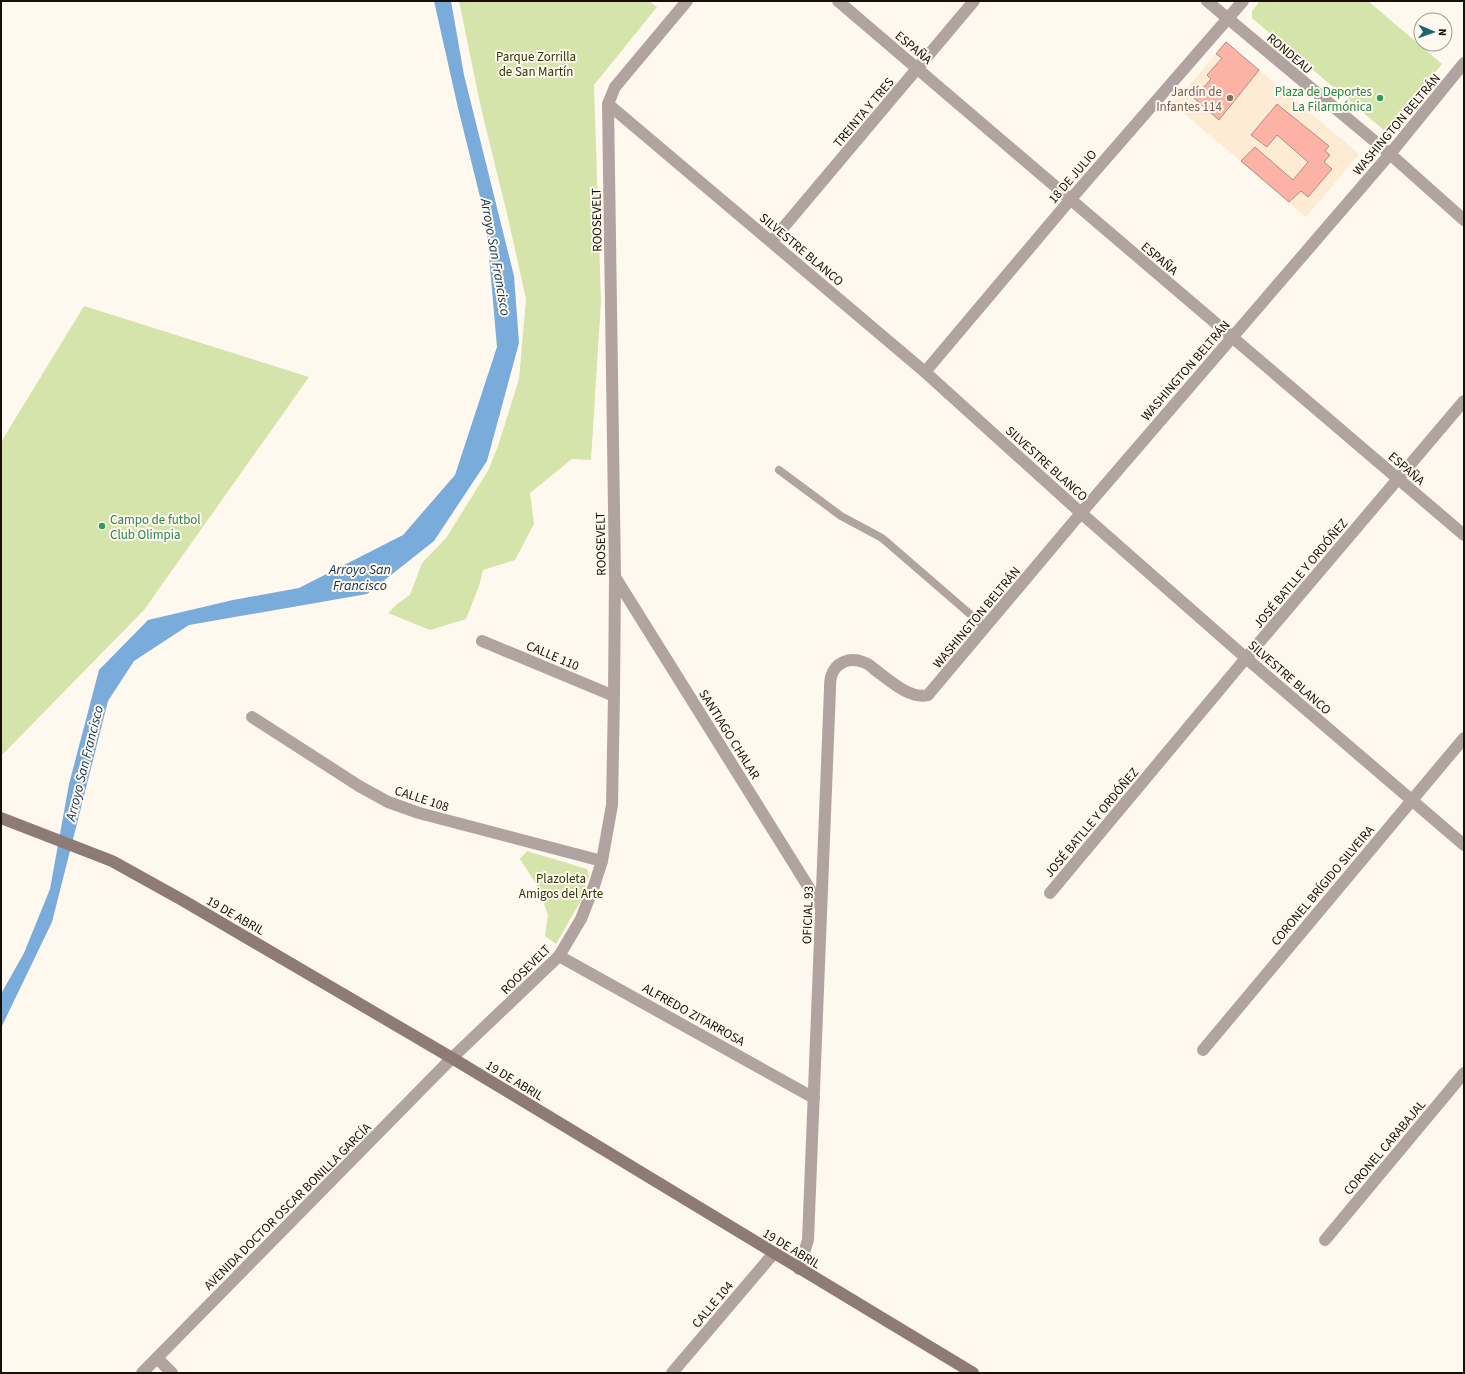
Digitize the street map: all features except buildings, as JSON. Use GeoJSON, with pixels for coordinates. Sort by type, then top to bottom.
{"type":"FeatureCollection","features":[{"type":"Feature","properties":{"kind":"street","name":"ROOSEVELT"},"geometry":{"type":"LineString","coordinates":[[452,1058],[560,956],[581,919],[602,861],[612,805],[615,577],[608,104],[615,87],[687,1]]}},
{"type":"Feature","properties":{"kind":"street","name":"ESPAÑA"},"geometry":{"type":"LineString","coordinates":[[838,1],[1464,535]]}},
{"type":"Feature","properties":{"kind":"street","name":"TREINTA Y TRES"},"geometry":{"type":"LineString","coordinates":[[772,241],[974,1]]}},
{"type":"Feature","properties":{"kind":"street","name":"RONDEAU"},"geometry":{"type":"LineString","coordinates":[[1207,1],[1390,154],[1464,220]]}},
{"type":"Feature","properties":{"kind":"street","name":"18 DE JULIO"},"geometry":{"type":"LineString","coordinates":[[925,372],[1070,200],[1243,1]]}},
{"type":"Feature","properties":{"kind":"street","name":"WASHINGTON BELTRÁN"},"geometry":{"type":"LineString","coordinates":[[928,695],[1081,513],[1390,154],[1464,63]]}},
{"type":"Feature","properties":{"kind":"street","name":"SILVESTRE BLANCO"},"geometry":{"type":"LineString","coordinates":[[608,104],[772,241],[925,372],[1081,513],[1246,658],[1464,845]]}},
{"type":"Feature","properties":{"kind":"street","name":"JOSÉ BATLLE Y ORDÓÑEZ"},"geometry":{"type":"LineString","coordinates":[[1050,894],[1246,658],[1464,401]]}},
{"type":"Feature","properties":{"kind":"street","name":"SANTIAGO CHALAR"},"geometry":{"type":"LineString","coordinates":[[615,577],[821,907]]}},
{"type":"Feature","properties":{"kind":"street","name":"CALLE 110"},"geometry":{"type":"LineString","coordinates":[[482,641],[614,696]]}},
{"type":"Feature","properties":{"kind":"street","name":"OFICIAL 93"},"geometry":{"type":"LineString","coordinates":[[799,1269],[808,1240],[831,677],[835,668],[844,661],[854,660],[865,662],[899,687],[917,696],[928,695]]}},
{"type":"Feature","properties":{"kind":"street","name":"CALLE 108"},"geometry":{"type":"LineString","coordinates":[[252,717],[359,786],[388,802],[419,813],[602,861]]}},
{"type":"Feature","properties":{"kind":"street","name":"CORONEL BRÍGIDO SILVEIRA"},"geometry":{"type":"LineString","coordinates":[[1203,1050],[1411,799],[1464,738]]}},
{"type":"Feature","properties":{"kind":"street","name":"19 DE ABRIL"},"geometry":{"type":"LineString","coordinates":[[1,818],[112,861],[184,901],[452,1058],[973,1373]]}},
{"type":"Feature","properties":{"kind":"street","name":"ALFREDO ZITARROSA"},"geometry":{"type":"LineString","coordinates":[[560,956],[814,1098]]}},
{"type":"Feature","properties":{"kind":"street","name":"AVENIDA DOCTOR OSCAR BONILLA GARCÍA"},"geometry":{"type":"LineString","coordinates":[[142,1373],[452,1058]]}},
{"type":"Feature","properties":{"kind":"street","name":"CORONEL CARABAJAL"},"geometry":{"type":"LineString","coordinates":[[1325,1240],[1464,1073]]}},
{"type":"Feature","properties":{"kind":"street","name":"CALLE 104"},"geometry":{"type":"LineString","coordinates":[[672,1373],[774,1253]]}},
{"type":"Feature","properties":{"kind":"street"},"geometry":{"type":"LineString","coordinates":[[157,1358],[172,1373]]}},
{"type":"Feature","properties":{"kind":"lane"},"geometry":{"type":"LineString","coordinates":[[779,470],[841,516],[882,538],[985,627]]}},
{"type":"Feature","properties":{"kind":"shaded area"},"geometry":{"type":"Polygon","coordinates":[[[1226,42],[1359,154],[1306,217],[1173,104],[1226,42]]]}},
{"type":"Feature","properties":{"kind":"green space","name":"Parque Zorrilla de San Martín"},"geometry":{"type":"Polygon","coordinates":[[[459,1],[649,1],[657,7],[594,85],[601,301],[591,460],[572,459],[530,493],[534,524],[515,560],[483,570],[479,586],[466,619],[430,630],[388,613],[397,604],[410,595],[422,563],[446,538],[488,471],[498,446],[519,379],[526,299],[481,108],[459,1]]]}},
{"type":"Feature","properties":{"kind":"green space","name":"Plaza de Deportes La Filarmónica"},"geometry":{"type":"Polygon","coordinates":[[[1260,1],[1368,1],[1413,39],[1413,52],[1428,52],[1442,64],[1386,132],[1252,18],[1252,11],[1260,1]]]}},
{"type":"Feature","properties":{"kind":"green space","name":"Campo de futbol Club Olimpia"},"geometry":{"type":"Polygon","coordinates":[[[84,306],[309,377],[144,610],[1,756],[1,442],[84,306]]]}},
{"type":"Feature","properties":{"kind":"green space","name":"Plazoleta Amigos del Arte"},"geometry":{"type":"Polygon","coordinates":[[[527,851],[587,869],[589,876],[580,902],[556,944],[545,936],[548,915],[538,887],[520,859],[527,851]]]}},
{"type":"Feature","properties":{"kind":"water","name":"Arroyo San Francisco"},"geometry":{"type":"Polygon","coordinates":[[[434,1],[451,1],[464,75],[514,276],[519,343],[487,461],[434,541],[367,594],[189,625],[134,661],[108,701],[52,922],[1,1028],[1,994],[24,953],[50,889],[69,784],[99,670],[148,620],[233,600],[299,588],[403,535],[455,475],[497,347],[486,221],[458,108],[434,1]]]}},
{"type":"Feature","properties":{"kind":"place","name":"Jardín de Infantes 114"},"geometry":{"type":"Point","coordinates":[1230,98]}},
{"type":"Feature","properties":{"kind":"place","name":"Plaza de Deportes La Filarmónica"},"geometry":{"type":"Point","coordinates":[1380,98]}},
{"type":"Feature","properties":{"kind":"place","name":"Campo de futbol Club Olimpia"},"geometry":{"type":"Point","coordinates":[102,526]}}]}
